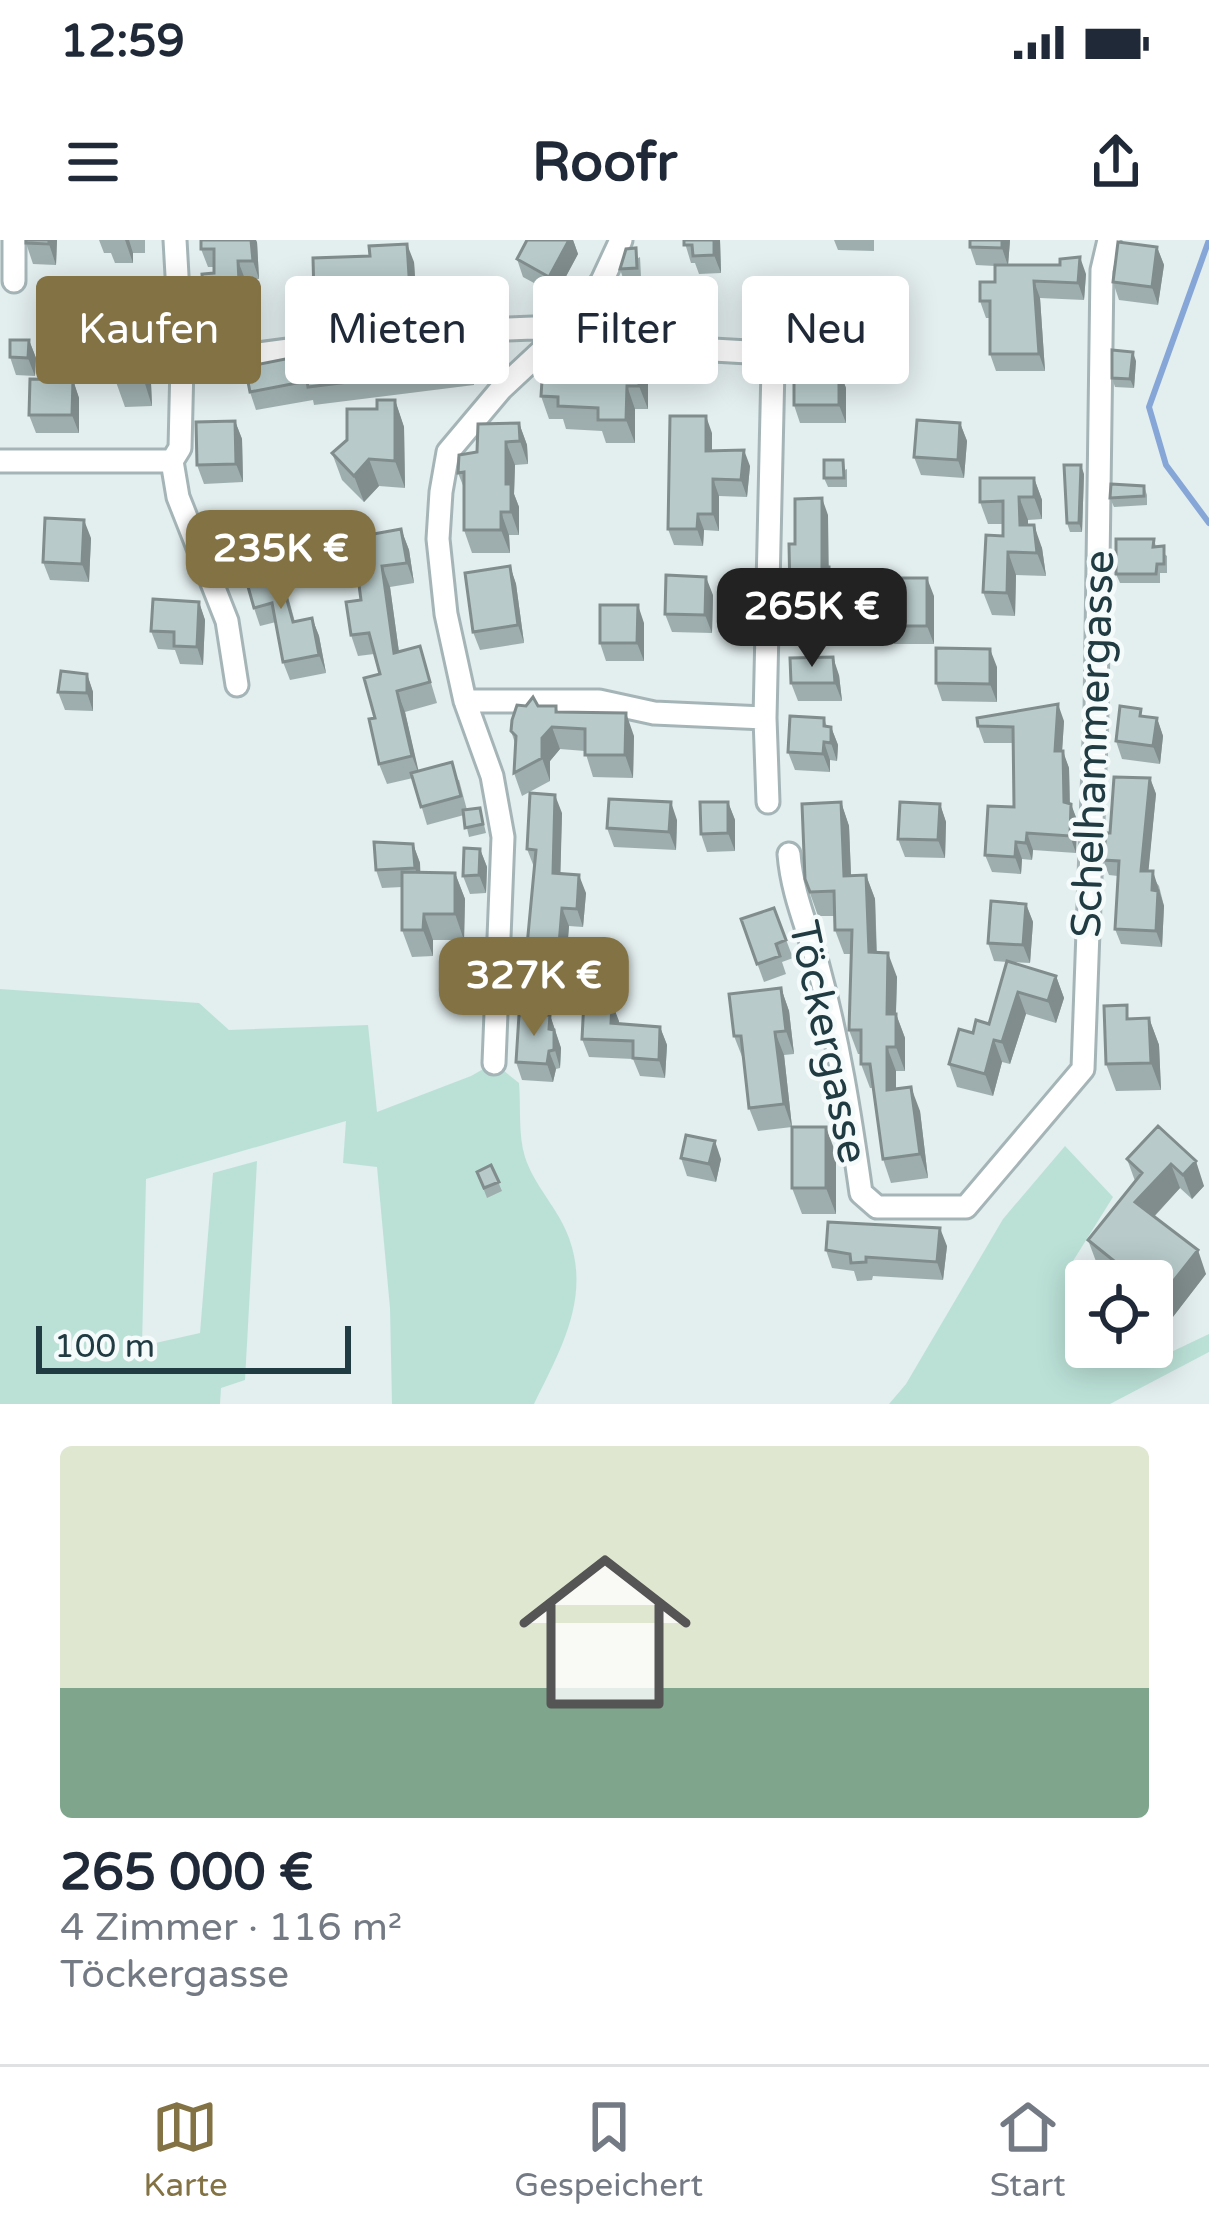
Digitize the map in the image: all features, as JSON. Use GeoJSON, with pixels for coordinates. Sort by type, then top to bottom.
{"type":"FeatureCollection","features":[{"type":"Feature","properties":{"kind":"street"},"geometry":{"type":"LineString","coordinates":[[14,240],[14,281]]}},
{"type":"Feature","properties":{"kind":"street"},"geometry":{"type":"LineString","coordinates":[[175,240],[177,276]]}},
{"type":"Feature","properties":{"kind":"street"},"geometry":{"type":"LineString","coordinates":[[604,276],[622,240]]}},
{"type":"Feature","properties":{"kind":"street","name":"Schelhammergasse"},"geometry":{"type":"LineString","coordinates":[[966,1207],[1083,1069],[1096,712],[1102,270],[1108,240]]}},
{"type":"Feature","properties":{"kind":"street"},"geometry":{"type":"LineString","coordinates":[[261,354],[424,332],[533,328]]}},
{"type":"Feature","properties":{"kind":"street"},"geometry":{"type":"LineString","coordinates":[[718,350],[748,352],[763,357],[773,368],[765,718],[768,802]]}},
{"type":"Feature","properties":{"kind":"street"},"geometry":{"type":"LineString","coordinates":[[494,1063],[503,837],[492,776],[465,700],[446,614],[438,539],[448,452],[533,359]]}},
{"type":"Feature","properties":{"kind":"street"},"geometry":{"type":"LineString","coordinates":[[182,384],[180,448],[172,461],[178,497],[227,621],[237,685]]}},
{"type":"Feature","properties":{"kind":"street"},"geometry":{"type":"LineString","coordinates":[[0,461],[172,461]]}},
{"type":"Feature","properties":{"kind":"street"},"geometry":{"type":"LineString","coordinates":[[465,700],[599,701],[653,713],[765,718]]}},
{"type":"Feature","properties":{"kind":"street","name":"Töckergasse"},"geometry":{"type":"LineString","coordinates":[[789,854],[791,882],[817,961],[848,1099],[860,1193],[877,1208],[966,1207]]}},
{"type":"Feature","properties":{"kind":"green space"},"geometry":{"type":"Polygon","coordinates":[[[0,989],[199,1003],[229,1030],[368,1025],[377,1112],[494,1063],[519,1083],[525,1157],[565,1227],[575,1260],[570,1324],[534,1404],[392,1404],[390,1308],[377,1167],[343,1163],[346,1121],[146,1179],[142,1346],[200,1333],[213,1173],[257,1161],[245,1380],[221,1388],[220,1404],[0,1404],[0,989]]]}},
{"type":"Feature","properties":{"kind":"green space"},"geometry":{"type":"Polygon","coordinates":[[[1065,1146],[1113,1197],[1074,1260],[1065,1260],[1065,1368],[1173,1368],[1173,1351],[1209,1334],[1209,1352],[1110,1404],[889,1404],[906,1384],[1003,1219],[1065,1146]]]}},
{"type":"Feature","properties":{"kind":"building"},"geometry":{"type":"Polygon","coordinates":[[[201,240],[251,240],[253,261],[238,261],[239,276],[202,276],[214,273],[214,249],[201,249],[201,240]]]}},
{"type":"Feature","properties":{"kind":"building"},"geometry":{"type":"Polygon","coordinates":[[[527,240],[569,240],[550,276],[517,259],[527,240]]]}},
{"type":"Feature","properties":{"kind":"building"},"geometry":{"type":"Polygon","coordinates":[[[684,240],[714,240],[714,255],[693,256],[692,245],[684,245],[684,240]]]}},
{"type":"Feature","properties":{"kind":"building"},"geometry":{"type":"Polygon","coordinates":[[[970,240],[1002,240],[1002,248],[970,247],[970,240]]]}},
{"type":"Feature","properties":{"kind":"building"},"geometry":{"type":"Polygon","coordinates":[[[1118,242],[1157,247],[1152,287],[1113,282],[1118,242]]]}},
{"type":"Feature","properties":{"kind":"building"},"geometry":{"type":"Polygon","coordinates":[[[407,244],[409,276],[313,276],[313,258],[370,256],[369,246],[407,244]]]}},
{"type":"Feature","properties":{"kind":"building"},"geometry":{"type":"Polygon","coordinates":[[[636,248],[637,268],[620,269],[626,249],[636,248]]]}},
{"type":"Feature","properties":{"kind":"building"},"geometry":{"type":"Polygon","coordinates":[[[1080,257],[1078,283],[1034,281],[1039,354],[990,354],[990,301],[980,301],[980,282],[995,282],[995,265],[1060,265],[1060,259],[1080,257]]]}},
{"type":"Feature","properties":{"kind":"building"},"geometry":{"type":"Polygon","coordinates":[[[10,340],[29,340],[28,358],[10,357],[10,340]]]}},
{"type":"Feature","properties":{"kind":"building"},"geometry":{"type":"Polygon","coordinates":[[[1112,350],[1133,352],[1130,379],[1112,378],[1112,350]]]}},
{"type":"Feature","properties":{"kind":"building"},"geometry":{"type":"Polygon","coordinates":[[[285,359],[285,384],[291,384],[250,392],[248,384],[261,384],[261,364],[285,359]]]}},
{"type":"Feature","properties":{"kind":"building"},"geometry":{"type":"Polygon","coordinates":[[[30,379],[36,379],[36,384],[73,384],[72,415],[29,415],[30,379]]]}},
{"type":"Feature","properties":{"kind":"building"},"geometry":{"type":"Polygon","coordinates":[[[542,384],[639,384],[627,386],[626,420],[598,420],[598,408],[558,406],[558,397],[541,396],[542,384]]]}},
{"type":"Feature","properties":{"kind":"building"},"geometry":{"type":"Polygon","coordinates":[[[794,384],[839,384],[839,405],[794,405],[794,384]]]}},
{"type":"Feature","properties":{"kind":"building"},"geometry":{"type":"Polygon","coordinates":[[[377,400],[395,400],[395,461],[369,459],[354,476],[332,453],[347,440],[347,409],[377,409],[377,400]]]}},
{"type":"Feature","properties":{"kind":"building"},"geometry":{"type":"Polygon","coordinates":[[[670,416],[706,416],[706,451],[744,450],[741,480],[713,479],[713,514],[698,514],[697,529],[668,529],[670,416]]]}},
{"type":"Feature","properties":{"kind":"building"},"geometry":{"type":"Polygon","coordinates":[[[917,420],[960,423],[958,460],[914,457],[917,420]]]}},
{"type":"Feature","properties":{"kind":"building"},"geometry":{"type":"Polygon","coordinates":[[[235,421],[236,464],[197,465],[196,422],[235,421]]]}},
{"type":"Feature","properties":{"kind":"building"},"geometry":{"type":"Polygon","coordinates":[[[519,423],[520,441],[506,442],[511,512],[501,512],[501,530],[464,530],[464,472],[458,473],[459,455],[477,452],[478,424],[519,423]]]}},
{"type":"Feature","properties":{"kind":"building"},"geometry":{"type":"Polygon","coordinates":[[[824,460],[843,460],[844,478],[824,478],[824,460]]]}},
{"type":"Feature","properties":{"kind":"building"},"geometry":{"type":"Polygon","coordinates":[[[1064,465],[1081,465],[1079,523],[1067,523],[1064,465]]]}},
{"type":"Feature","properties":{"kind":"building"},"geometry":{"type":"Polygon","coordinates":[[[980,478],[1034,478],[1034,497],[1019,497],[1020,525],[1034,525],[1037,553],[1008,552],[1007,593],[983,592],[986,535],[1003,536],[1003,501],[980,502],[980,478]]]}},
{"type":"Feature","properties":{"kind":"building"},"geometry":{"type":"Polygon","coordinates":[[[1111,484],[1144,486],[1144,496],[1110,498],[1111,484]]]}},
{"type":"Feature","properties":{"kind":"building"},"geometry":{"type":"Polygon","coordinates":[[[822,498],[822,567],[829,567],[830,593],[824,593],[824,606],[799,606],[799,595],[790,595],[789,544],[795,544],[795,499],[822,498]]]}},
{"type":"Feature","properties":{"kind":"building"},"geometry":{"type":"Polygon","coordinates":[[[45,518],[84,520],[82,564],[43,562],[45,518]]]}},
{"type":"Feature","properties":{"kind":"building"},"geometry":{"type":"Polygon","coordinates":[[[401,529],[407,563],[382,566],[394,653],[420,646],[430,682],[397,691],[412,756],[379,764],[369,719],[375,718],[364,678],[380,674],[369,633],[351,635],[346,602],[361,600],[352,533],[401,529]]]}},
{"type":"Feature","properties":{"kind":"building"},"geometry":{"type":"Polygon","coordinates":[[[1116,539],[1154,539],[1153,547],[1164,546],[1164,564],[1157,564],[1156,574],[1116,574],[1116,539]]]}},
{"type":"Feature","properties":{"kind":"building"},"geometry":{"type":"Polygon","coordinates":[[[276,560],[293,622],[312,618],[319,655],[283,662],[272,603],[254,608],[243,569],[276,560]]]}},
{"type":"Feature","properties":{"kind":"building"},"geometry":{"type":"Polygon","coordinates":[[[510,566],[518,625],[473,632],[465,573],[510,566]]]}},
{"type":"Feature","properties":{"kind":"building"},"geometry":{"type":"Polygon","coordinates":[[[666,575],[706,577],[705,615],[665,614],[666,575]]]}},
{"type":"Feature","properties":{"kind":"building"},"geometry":{"type":"Polygon","coordinates":[[[888,578],[927,578],[927,626],[888,626],[888,578]]]}},
{"type":"Feature","properties":{"kind":"building"},"geometry":{"type":"Polygon","coordinates":[[[153,599],[199,602],[197,647],[174,646],[174,632],[151,631],[153,599]]]}},
{"type":"Feature","properties":{"kind":"building"},"geometry":{"type":"Polygon","coordinates":[[[600,605],[638,605],[637,643],[600,643],[600,605]]]}},
{"type":"Feature","properties":{"kind":"building"},"geometry":{"type":"Polygon","coordinates":[[[936,648],[990,649],[990,684],[936,683],[936,648]]]}},
{"type":"Feature","properties":{"kind":"building"},"geometry":{"type":"Polygon","coordinates":[[[833,657],[835,683],[791,683],[790,658],[833,657]]]}},
{"type":"Feature","properties":{"kind":"building"},"geometry":{"type":"Polygon","coordinates":[[[61,671],[87,674],[87,693],[58,692],[61,671]]]}},
{"type":"Feature","properties":{"kind":"building"},"geometry":{"type":"Polygon","coordinates":[[[533,697],[538,706],[556,706],[556,712],[626,713],[625,755],[585,755],[585,729],[552,727],[542,738],[542,758],[514,773],[512,720],[517,705],[526,706],[533,697]]]}},
{"type":"Feature","properties":{"kind":"building"},"geometry":{"type":"Polygon","coordinates":[[[1058,704],[1055,751],[1063,751],[1064,802],[1071,804],[1070,836],[1027,833],[1026,843],[1016,842],[1015,857],[985,855],[988,806],[1014,807],[1013,727],[978,726],[977,718],[1058,704]]]}},
{"type":"Feature","properties":{"kind":"building"},"geometry":{"type":"Polygon","coordinates":[[[1120,706],[1141,709],[1140,716],[1157,718],[1153,746],[1116,741],[1120,706]]]}},
{"type":"Feature","properties":{"kind":"building"},"geometry":{"type":"Polygon","coordinates":[[[790,716],[824,718],[824,726],[831,727],[831,743],[824,742],[823,754],[788,752],[790,716]]]}},
{"type":"Feature","properties":{"kind":"building"},"geometry":{"type":"Polygon","coordinates":[[[452,762],[461,796],[421,807],[411,773],[452,762]]]}},
{"type":"Feature","properties":{"kind":"building"},"geometry":{"type":"Polygon","coordinates":[[[1114,777],[1150,778],[1141,871],[1153,871],[1152,890],[1158,891],[1156,931],[1115,929],[1119,861],[1103,860],[1114,777]]]}},
{"type":"Feature","properties":{"kind":"building"},"geometry":{"type":"Polygon","coordinates":[[[530,793],[555,795],[553,873],[579,875],[577,909],[562,908],[557,969],[525,967],[536,850],[527,849],[530,793]]]}},
{"type":"Feature","properties":{"kind":"building"},"geometry":{"type":"Polygon","coordinates":[[[609,799],[671,802],[669,832],[607,828],[609,799]]]}},
{"type":"Feature","properties":{"kind":"building"},"geometry":{"type":"Polygon","coordinates":[[[700,802],[728,802],[728,833],[701,834],[700,802]]]}},
{"type":"Feature","properties":{"kind":"building"},"geometry":{"type":"Polygon","coordinates":[[[841,802],[844,876],[866,875],[869,952],[888,953],[887,1014],[896,1014],[896,1047],[887,1047],[887,1090],[911,1087],[920,1154],[883,1159],[870,1064],[861,1064],[861,1030],[849,1030],[852,930],[835,930],[834,891],[810,892],[805,879],[802,804],[841,802]]]}},
{"type":"Feature","properties":{"kind":"building"},"geometry":{"type":"Polygon","coordinates":[[[900,802],[940,804],[938,840],[898,839],[900,802]]]}},
{"type":"Feature","properties":{"kind":"building"},"geometry":{"type":"Polygon","coordinates":[[[480,808],[483,824],[465,828],[463,810],[480,808]]]}},
{"type":"Feature","properties":{"kind":"building"},"geometry":{"type":"Polygon","coordinates":[[[374,842],[413,844],[415,868],[376,870],[374,842]]]}},
{"type":"Feature","properties":{"kind":"building"},"geometry":{"type":"Polygon","coordinates":[[[464,848],[480,849],[479,875],[463,876],[464,848]]]}},
{"type":"Feature","properties":{"kind":"building"},"geometry":{"type":"Polygon","coordinates":[[[402,872],[455,873],[455,914],[424,914],[423,930],[402,930],[402,872]]]}},
{"type":"Feature","properties":{"kind":"building"},"geometry":{"type":"Polygon","coordinates":[[[991,901],[1026,904],[1023,945],[988,943],[991,901]]]}},
{"type":"Feature","properties":{"kind":"building"},"geometry":{"type":"Polygon","coordinates":[[[774,908],[786,940],[776,944],[780,956],[757,964],[741,919],[774,908]]]}},
{"type":"Feature","properties":{"kind":"building"},"geometry":{"type":"Polygon","coordinates":[[[1007,961],[1056,976],[1048,1001],[1018,992],[1002,1042],[994,1040],[985,1074],[949,1064],[959,1029],[973,1033],[976,1020],[989,1024],[1007,961]]]}},
{"type":"Feature","properties":{"kind":"building"},"geometry":{"type":"Polygon","coordinates":[[[781,988],[786,1031],[775,1032],[784,1104],[749,1108],[741,1036],[734,1036],[729,994],[781,988]]]}},
{"type":"Feature","properties":{"kind":"building"},"geometry":{"type":"Polygon","coordinates":[[[584,1000],[612,1003],[611,1023],[660,1027],[659,1060],[633,1058],[633,1041],[582,1039],[584,1000]]]}},
{"type":"Feature","properties":{"kind":"building"},"geometry":{"type":"Polygon","coordinates":[[[1127,1005],[1127,1019],[1149,1018],[1151,1063],[1106,1064],[1104,1006],[1127,1005]]]}},
{"type":"Feature","properties":{"kind":"building"},"geometry":{"type":"Polygon","coordinates":[[[519,1015],[550,1015],[554,1050],[549,1051],[547,1064],[516,1062],[519,1015]]]}},
{"type":"Feature","properties":{"kind":"building"},"geometry":{"type":"Polygon","coordinates":[[[1158,1126],[1196,1161],[1183,1175],[1171,1164],[1135,1202],[1198,1250],[1173,1282],[1173,1260],[1113,1260],[1088,1240],[1142,1173],[1127,1159],[1158,1126]]]}},
{"type":"Feature","properties":{"kind":"building"},"geometry":{"type":"Polygon","coordinates":[[[792,1127],[826,1127],[826,1188],[792,1188],[792,1127]]]}},
{"type":"Feature","properties":{"kind":"building"},"geometry":{"type":"Polygon","coordinates":[[[686,1135],[715,1141],[709,1164],[681,1158],[686,1135]]]}},
{"type":"Feature","properties":{"kind":"building"},"geometry":{"type":"Polygon","coordinates":[[[491,1165],[499,1182],[484,1188],[477,1172],[491,1165]]]}},
{"type":"Feature","properties":{"kind":"building"},"geometry":{"type":"Polygon","coordinates":[[[828,1222],[940,1228],[937,1262],[866,1257],[866,1262],[851,1263],[850,1254],[826,1250],[828,1222]]]}},
{"type":"Feature","properties":{"kind":"waterway"},"geometry":{"type":"LineString","coordinates":[[1209,240],[1149,407],[1166,465],[1209,523]]}}]}
